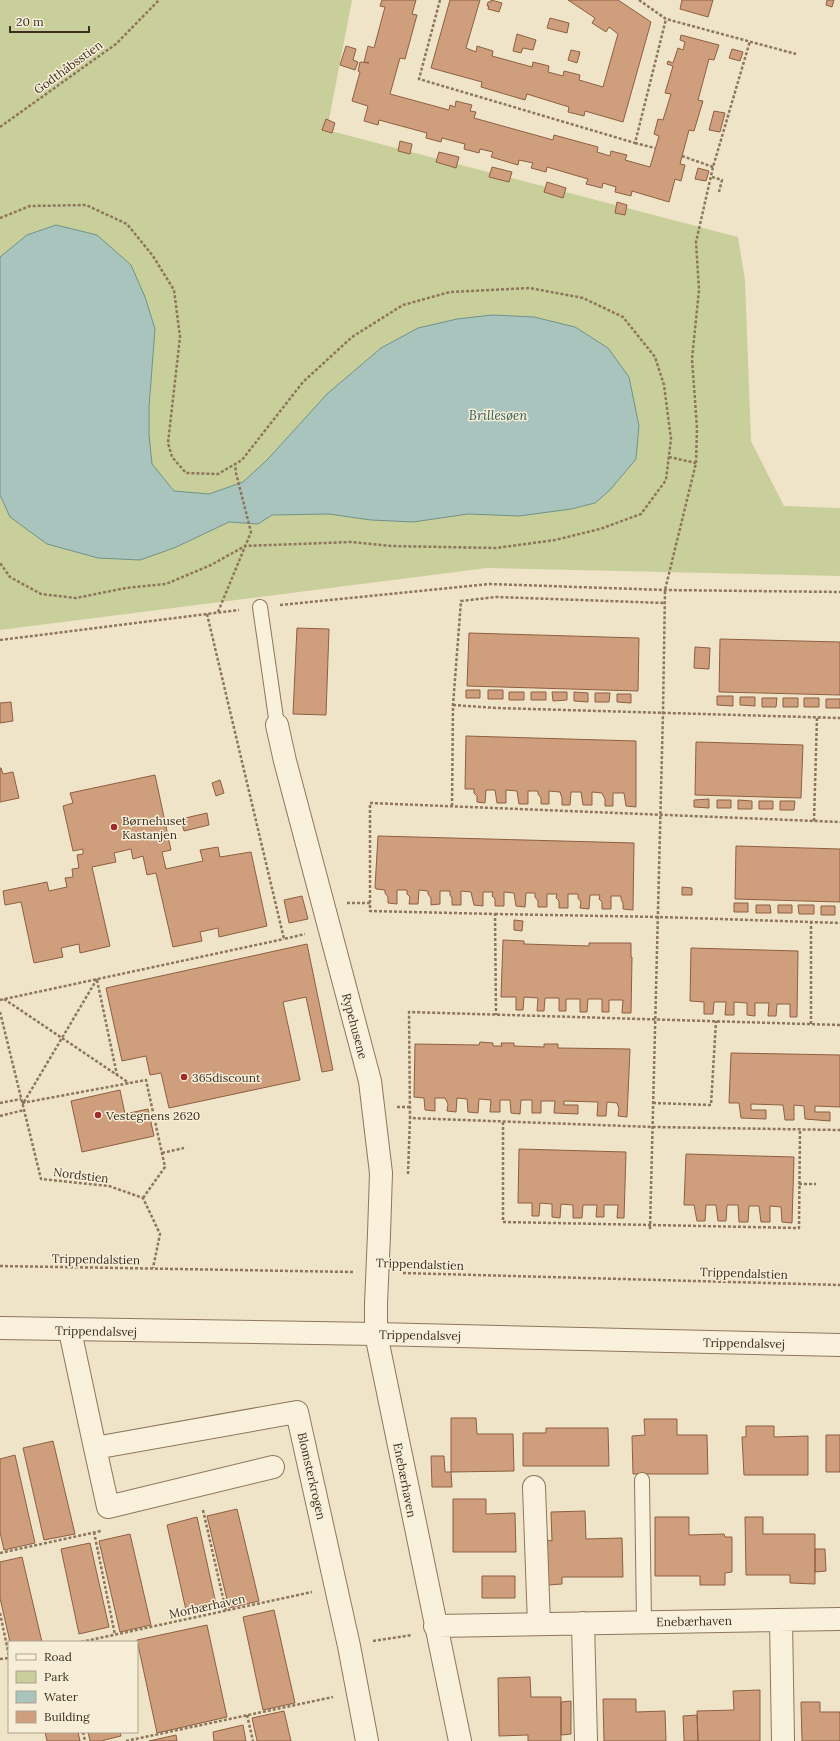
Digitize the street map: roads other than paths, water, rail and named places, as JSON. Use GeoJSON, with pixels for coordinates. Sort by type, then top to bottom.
{"type":"FeatureCollection","features":[{"type":"Feature","properties":{"kind":"street","name":"Rypehusene"},"geometry":{"type":"LineString","coordinates":[[278,725],[370,1081],[381,1173],[376,1334]]}},
{"type":"Feature","properties":{"kind":"street","name":"Trippendalsvej"},"geometry":{"type":"LineString","coordinates":[[0,1328],[70,1331],[376,1334],[840,1345]]}},
{"type":"Feature","properties":{"kind":"street"},"geometry":{"type":"LineString","coordinates":[[70,1331],[108,1507],[273,1467]]}},
{"type":"Feature","properties":{"kind":"street","name":"Enebærhaven"},"geometry":{"type":"LineString","coordinates":[[376,1334],[435,1626],[460,1741]]}},
{"type":"Feature","properties":{"kind":"street","name":"Blomsterkrogen"},"geometry":{"type":"LineString","coordinates":[[95,1448],[298,1412],[368,1741]]}},
{"type":"Feature","properties":{"kind":"street"},"geometry":{"type":"LineString","coordinates":[[534,1487],[538,1624]]}},
{"type":"Feature","properties":{"kind":"street","name":"Enebærhaven"},"geometry":{"type":"LineString","coordinates":[[435,1626],[840,1619]]}},
{"type":"Feature","properties":{"kind":"street"},"geometry":{"type":"LineString","coordinates":[[781,1620],[782,1741]]}},
{"type":"Feature","properties":{"kind":"street"},"geometry":{"type":"LineString","coordinates":[[583,1623],[586,1741]]}},
{"type":"Feature","properties":{"kind":"lane"},"geometry":{"type":"LineString","coordinates":[[260,607],[278,725]]}},
{"type":"Feature","properties":{"kind":"lane"},"geometry":{"type":"LineString","coordinates":[[642,1480],[644,1622]]}},
{"type":"Feature","properties":{"kind":"water","name":"Brillesøen"},"geometry":{"type":"Polygon","coordinates":[[[56,225],[97,235],[131,265],[145,297],[155,329],[149,407],[149,435],[152,464],[174,491],[209,494],[243,482],[267,460],[327,394],[381,348],[418,328],[457,319],[492,315],[534,317],[575,327],[608,348],[629,377],[639,426],[636,459],[610,490],[595,503],[571,509],[519,516],[468,514],[413,522],[371,520],[329,514],[272,515],[258,524],[229,522],[174,548],[140,560],[98,558],[47,544],[10,517],[0,495],[0,257],[27,235],[56,225]]]}},
{"type":"Feature","properties":{"kind":"place","name":"Børnehuset Kastanjen"},"geometry":{"type":"Point","coordinates":[114,827]}},
{"type":"Feature","properties":{"kind":"place","name":"365discount"},"geometry":{"type":"Point","coordinates":[184,1077]}},
{"type":"Feature","properties":{"kind":"place","name":"Vestegnens 2620"},"geometry":{"type":"Point","coordinates":[98,1115]}}]}
